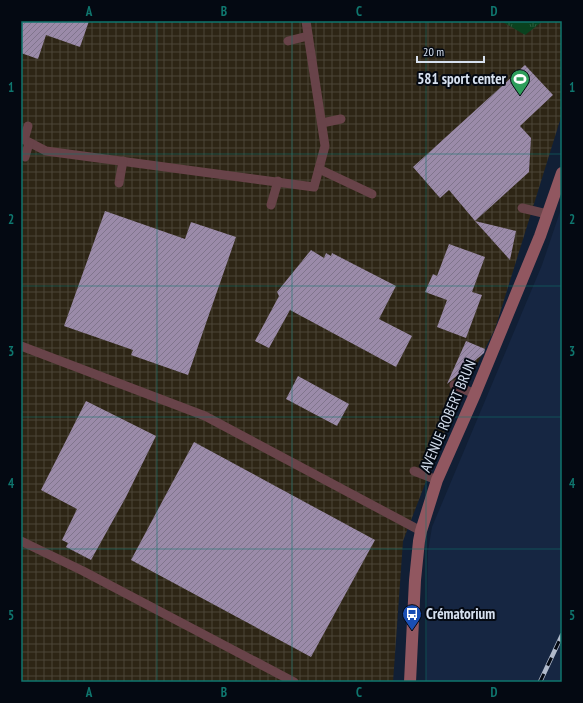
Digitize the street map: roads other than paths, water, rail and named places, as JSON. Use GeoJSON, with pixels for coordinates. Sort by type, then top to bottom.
{"type":"FeatureCollection","features":[{"type":"Feature","properties":{"kind":"street","name":"AVENUE ROBERT BRUN"},"geometry":{"type":"LineString","coordinates":[[410,682],[418,541],[437,480],[475,394],[562,173]]}},
{"type":"Feature","properties":{"kind":"lane"},"geometry":{"type":"LineString","coordinates":[[25,140],[46,151],[314,187],[325,146],[306,21]]}},
{"type":"Feature","properties":{"kind":"lane"},"geometry":{"type":"LineString","coordinates":[[288,41],[308,36]]}},
{"type":"Feature","properties":{"kind":"lane"},"geometry":{"type":"LineString","coordinates":[[322,123],[341,120]]}},
{"type":"Feature","properties":{"kind":"lane"},"geometry":{"type":"LineString","coordinates":[[25,157],[25,140],[28,126]]}},
{"type":"Feature","properties":{"kind":"lane"},"geometry":{"type":"LineString","coordinates":[[119,183],[123,161]]}},
{"type":"Feature","properties":{"kind":"lane"},"geometry":{"type":"LineString","coordinates":[[319,169],[372,194]]}},
{"type":"Feature","properties":{"kind":"lane"},"geometry":{"type":"LineString","coordinates":[[272,205],[278,181]]}},
{"type":"Feature","properties":{"kind":"lane"},"geometry":{"type":"LineString","coordinates":[[522,208],[547,214]]}},
{"type":"Feature","properties":{"kind":"lane"},"geometry":{"type":"LineString","coordinates":[[21,346],[206,416],[421,531]]}},
{"type":"Feature","properties":{"kind":"lane"},"geometry":{"type":"LineString","coordinates":[[454,384],[475,394]]}},
{"type":"Feature","properties":{"kind":"lane"},"geometry":{"type":"LineString","coordinates":[[414,471],[437,480]]}},
{"type":"Feature","properties":{"kind":"lane"},"geometry":{"type":"LineString","coordinates":[[21,541],[83,571],[294,682]]}},
{"type":"Feature","properties":{"kind":"railway"},"geometry":{"type":"LineString","coordinates":[[540,682],[562,635]]}},
{"type":"Feature","properties":{"kind":"place","name":"581 sport center"},"geometry":{"type":"Point","coordinates":[520,96]}},
{"type":"Feature","properties":{"kind":"place","name":"Crématorium"},"geometry":{"type":"Point","coordinates":[412,631]}}]}
